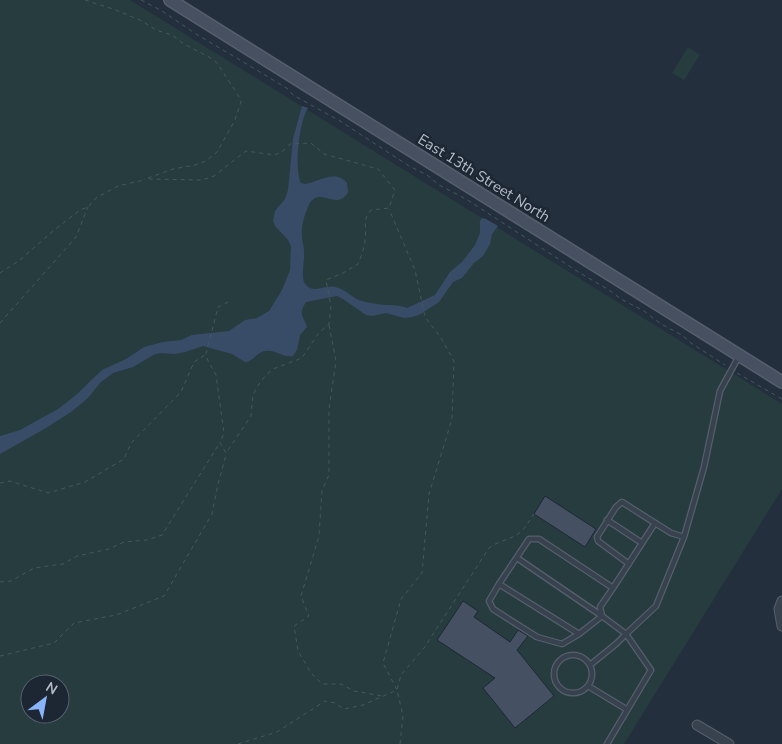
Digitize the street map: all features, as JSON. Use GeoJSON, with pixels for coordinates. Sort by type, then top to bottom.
{"type":"FeatureCollection","features":[{"type":"Feature","properties":{"kind":"main road","name":"East 13th Street North"},"geometry":{"type":"LineString","coordinates":[[170,0],[782,382]]}},
{"type":"Feature","properties":{"kind":"street"},"geometry":{"type":"LineString","coordinates":[[782,601],[779,609],[782,626]]}},
{"type":"Feature","properties":{"kind":"street"},"geometry":{"type":"LineString","coordinates":[[697,725],[729,744]]}},
{"type":"Feature","properties":{"kind":"lane"},"geometry":{"type":"LineString","coordinates":[[590,665],[616,644],[656,606],[684,537],[704,467],[720,391],[739,355]]}},
{"type":"Feature","properties":{"kind":"lane"},"geometry":{"type":"LineString","coordinates":[[629,564],[598,541],[597,537],[616,507],[622,502],[671,533],[684,537]]}},
{"type":"Feature","properties":{"kind":"lane"},"geometry":{"type":"LineString","coordinates":[[607,520],[642,543]]}},
{"type":"Feature","properties":{"kind":"lane"},"geometry":{"type":"LineString","coordinates":[[602,616],[600,607],[655,523]]}},
{"type":"Feature","properties":{"kind":"lane"},"geometry":{"type":"LineString","coordinates":[[602,616],[580,634],[562,644],[536,637],[493,609],[489,601],[529,539],[539,538],[613,588]]}},
{"type":"Feature","properties":{"kind":"lane"},"geometry":{"type":"LineString","coordinates":[[516,558],[626,634],[650,670],[607,744]]}},
{"type":"Feature","properties":{"kind":"lane"},"geometry":{"type":"LineString","coordinates":[[500,584],[580,634]]}},
{"type":"Feature","properties":{"kind":"lane"},"geometry":{"type":"LineString","coordinates":[[568,656],[580,656],[590,665],[592,677],[588,686],[581,692],[568,693],[558,686],[553,674],[558,662],[568,656]]}},
{"type":"Feature","properties":{"kind":"lane"},"geometry":{"type":"LineString","coordinates":[[588,686],[626,709]]}},
{"type":"Feature","properties":{"kind":"path"},"geometry":{"type":"LineString","coordinates":[[0,273],[20,260],[69,218],[88,207],[96,198],[118,186],[144,180],[173,169],[195,165],[206,160],[216,152],[235,120],[241,102],[217,63],[209,57],[184,44],[172,35],[156,30],[142,21],[85,0]]}},
{"type":"Feature","properties":{"kind":"path"},"geometry":{"type":"LineString","coordinates":[[141,0],[288,89],[293,95],[340,121],[446,189],[466,199],[621,299],[644,311],[661,324],[682,335],[691,343],[782,399]]}},
{"type":"Feature","properties":{"kind":"path"},"geometry":{"type":"LineString","coordinates":[[144,180],[202,180],[214,176],[246,151],[275,155],[283,151],[290,144],[311,143],[324,154],[378,169],[395,190],[389,208],[414,270],[425,316],[441,338],[454,361],[452,419],[428,494],[422,572],[400,599],[383,663],[397,690],[402,716],[400,744]]}},
{"type":"Feature","properties":{"kind":"path"},"geometry":{"type":"LineString","coordinates":[[0,323],[76,237],[88,207]]}},
{"type":"Feature","properties":{"kind":"path"},"geometry":{"type":"LineString","coordinates":[[384,696],[354,691],[340,684],[322,684],[311,673],[298,651],[294,626],[309,616],[301,596],[318,536],[322,490],[329,475],[329,409],[336,361],[329,324],[331,306],[326,280],[358,264],[366,238],[365,219],[371,210],[389,208]]}},
{"type":"Feature","properties":{"kind":"path"},"geometry":{"type":"LineString","coordinates":[[0,582],[11,581],[34,568],[63,564],[77,556],[124,542],[148,540],[162,535],[220,443],[224,433],[216,375],[205,355],[218,307],[228,302]]}},
{"type":"Feature","properties":{"kind":"path"},"geometry":{"type":"LineString","coordinates":[[0,656],[54,642],[74,623],[116,615],[164,596],[212,514],[226,453],[251,416],[253,396],[256,388],[274,368],[302,358],[318,334],[329,324]]}},
{"type":"Feature","properties":{"kind":"path"},"geometry":{"type":"LineString","coordinates":[[0,483],[10,481],[48,493],[86,482],[124,459],[131,443],[181,392],[194,362],[205,355]]}},
{"type":"Feature","properties":{"kind":"path"},"geometry":{"type":"LineString","coordinates":[[220,443],[226,453]]}},
{"type":"Feature","properties":{"kind":"path"},"geometry":{"type":"LineString","coordinates":[[397,690],[401,675],[424,648],[489,548],[496,542],[518,534],[534,514]]}},
{"type":"Feature","properties":{"kind":"path"},"geometry":{"type":"LineString","coordinates":[[238,744],[277,732],[325,700],[335,703],[344,709],[363,705],[397,690]]}},
{"type":"Feature","properties":{"kind":"green space"},"geometry":{"type":"Polygon","coordinates":[[[0,0],[130,0],[782,404],[782,489],[624,744],[0,744],[0,0]]]}},
{"type":"Feature","properties":{"kind":"green space"},"geometry":{"type":"Polygon","coordinates":[[[688,47],[700,55],[684,80],[672,73],[688,47]]]}},
{"type":"Feature","properties":{"kind":"water"},"geometry":{"type":"Polygon","coordinates":[[[302,106],[308,108],[302,124],[298,146],[298,167],[301,183],[305,184],[337,177],[347,183],[348,192],[344,198],[339,200],[317,197],[312,200],[308,207],[302,233],[304,255],[303,279],[307,286],[315,289],[331,286],[342,289],[363,301],[407,308],[435,295],[450,272],[462,262],[475,245],[480,233],[480,221],[482,218],[498,226],[492,234],[490,244],[483,256],[474,263],[462,278],[453,282],[439,302],[419,315],[412,317],[404,318],[386,313],[372,316],[366,315],[337,296],[306,302],[302,312],[307,327],[300,335],[297,350],[293,356],[265,351],[245,362],[232,354],[203,346],[175,354],[155,354],[133,367],[113,373],[100,383],[88,398],[71,412],[0,454],[0,436],[20,430],[58,409],[102,370],[126,359],[144,347],[181,340],[192,335],[229,331],[245,320],[257,318],[269,311],[282,290],[290,270],[291,246],[273,221],[275,211],[285,199],[288,190],[293,139],[302,106]]]}},
{"type":"Feature","properties":{"kind":"building"},"geometry":{"type":"Polygon","coordinates":[[[545,496],[596,529],[585,547],[534,514],[545,496]]]}},
{"type":"Feature","properties":{"kind":"building"},"geometry":{"type":"Polygon","coordinates":[[[463,601],[478,611],[474,617],[510,642],[518,630],[528,636],[517,650],[554,696],[515,728],[483,688],[495,678],[437,640],[463,601]]]}}]}
